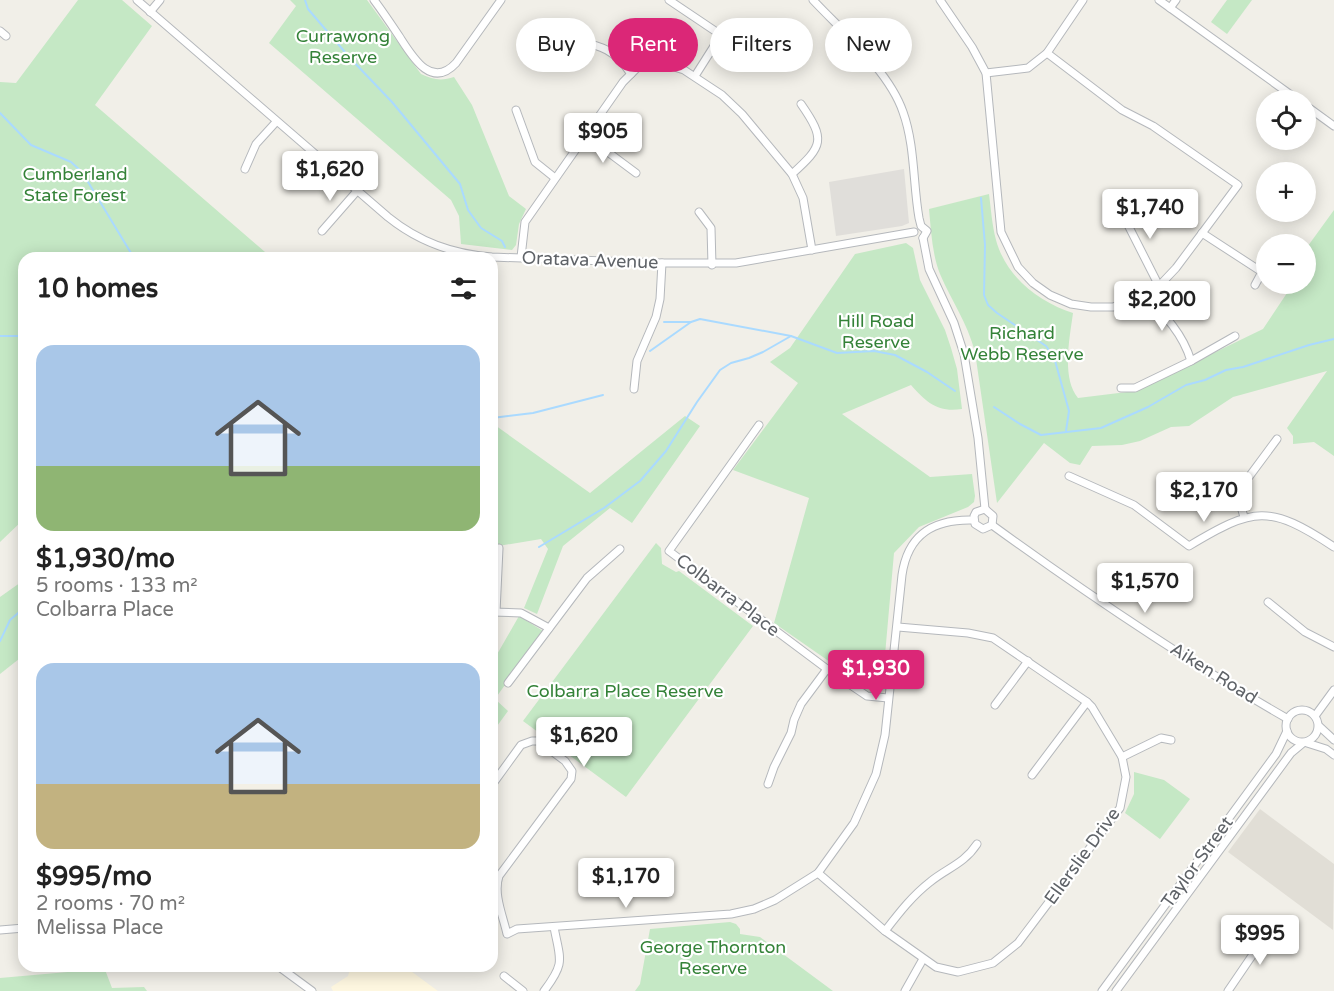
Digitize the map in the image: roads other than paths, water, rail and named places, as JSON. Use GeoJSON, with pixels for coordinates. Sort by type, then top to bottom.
{"type":"FeatureCollection","features":[{"type":"Feature","properties":{"kind":"street","name":"Oratava Avenue"},"geometry":{"type":"LineString","coordinates":[[137,0],[357,191],[412,235],[447,252]]}},
{"type":"Feature","properties":{"kind":"street"},"geometry":{"type":"LineString","coordinates":[[150,12],[160,0]]}},
{"type":"Feature","properties":{"kind":"street"},"geometry":{"type":"LineString","coordinates":[[374,0],[423,69],[438,73],[450,70],[501,0]]}},
{"type":"Feature","properties":{"kind":"street"},"geometry":{"type":"LineString","coordinates":[[669,0],[721,35],[695,76]]}},
{"type":"Feature","properties":{"kind":"street"},"geometry":{"type":"LineString","coordinates":[[498,900],[507,934],[517,929],[731,914],[754,909],[775,900],[818,873],[854,823],[876,774],[885,735],[904,566],[912,547],[924,532],[950,520],[973,520],[980,528],[987,529],[992,525],[993,516],[985,509],[978,438],[964,354],[954,323],[928,269],[923,238],[927,231],[921,225],[915,198],[908,129],[899,102],[877,70],[813,0]]}},
{"type":"Feature","properties":{"kind":"street"},"geometry":{"type":"LineString","coordinates":[[940,0],[972,47],[986,73],[1001,232],[1018,267],[1033,283],[1050,295],[1071,304],[1113,307],[1145,296],[1159,286],[1238,184],[1153,126],[1122,110],[1047,53]]}},
{"type":"Feature","properties":{"kind":"street"},"geometry":{"type":"LineString","coordinates":[[986,73],[1028,68],[1047,53],[1083,0]]}},
{"type":"Feature","properties":{"kind":"street"},"geometry":{"type":"LineString","coordinates":[[1159,0],[1284,90]]}},
{"type":"Feature","properties":{"kind":"street"},"geometry":{"type":"LineString","coordinates":[[1170,8],[1176,0]]}},
{"type":"Feature","properties":{"kind":"street"},"geometry":{"type":"LineString","coordinates":[[596,46],[615,53],[631,74]]}},
{"type":"Feature","properties":{"kind":"street"},"geometry":{"type":"LineString","coordinates":[[521,257],[525,222],[623,82],[639,66],[661,63],[684,70],[722,95],[742,114],[792,174],[803,198],[812,250]]}},
{"type":"Feature","properties":{"kind":"street"},"geometry":{"type":"LineString","coordinates":[[792,174],[816,151],[818,137],[814,122],[801,104]]}},
{"type":"Feature","properties":{"kind":"street"},"geometry":{"type":"LineString","coordinates":[[516,110],[535,162],[555,177]]}},
{"type":"Feature","properties":{"kind":"street"},"geometry":{"type":"LineString","coordinates":[[1316,113],[1334,126]]}},
{"type":"Feature","properties":{"kind":"street"},"geometry":{"type":"LineString","coordinates":[[245,169],[256,144],[276,122]]}},
{"type":"Feature","properties":{"kind":"street"},"geometry":{"type":"LineString","coordinates":[[585,135],[636,173]]}},
{"type":"Feature","properties":{"kind":"street"},"geometry":{"type":"LineString","coordinates":[[322,231],[357,191]]}},
{"type":"Feature","properties":{"kind":"street"},"geometry":{"type":"LineString","coordinates":[[699,212],[711,228],[712,264]]}},
{"type":"Feature","properties":{"kind":"street"},"geometry":{"type":"LineString","coordinates":[[1115,216],[1128,225],[1159,286]]}},
{"type":"Feature","properties":{"kind":"street"},"geometry":{"type":"LineString","coordinates":[[921,225],[916,227],[914,232],[917,237],[923,238]]}},
{"type":"Feature","properties":{"kind":"street","name":"Oratava Avenue"},"geometry":{"type":"LineString","coordinates":[[498,256],[736,264],[914,232]]}},
{"type":"Feature","properties":{"kind":"street"},"geometry":{"type":"LineString","coordinates":[[1202,233],[1256,267]]}},
{"type":"Feature","properties":{"kind":"street"},"geometry":{"type":"LineString","coordinates":[[634,389],[637,361],[656,317],[660,299],[662,263]]}},
{"type":"Feature","properties":{"kind":"street"},"geometry":{"type":"LineString","coordinates":[[1145,296],[1164,315],[1186,344],[1191,361]]}},
{"type":"Feature","properties":{"kind":"street"},"geometry":{"type":"LineString","coordinates":[[1121,388],[1135,388],[1191,361],[1235,336]]}},
{"type":"Feature","properties":{"kind":"street","name":"Colbarra Place"},"geometry":{"type":"LineString","coordinates":[[759,425],[669,551],[827,669],[867,696],[888,698]]}},
{"type":"Feature","properties":{"kind":"street"},"geometry":{"type":"LineString","coordinates":[[1244,517],[1237,493],[1276,439]]}},
{"type":"Feature","properties":{"kind":"street"},"geometry":{"type":"LineString","coordinates":[[1069,476],[1134,506],[1189,546],[1244,517],[1272,515],[1297,524],[1334,547]]}},
{"type":"Feature","properties":{"kind":"street"},"geometry":{"type":"LineString","coordinates":[[973,520],[976,512],[985,509]]}},
{"type":"Feature","properties":{"kind":"street","name":"Aiken Road"},"geometry":{"type":"LineString","coordinates":[[992,525],[1043,562],[1140,626],[1288,719]]}},
{"type":"Feature","properties":{"kind":"street"},"geometry":{"type":"LineString","coordinates":[[498,561],[499,548]]}},
{"type":"Feature","properties":{"kind":"street"},"geometry":{"type":"LineString","coordinates":[[508,683],[587,578],[620,549]]}},
{"type":"Feature","properties":{"kind":"street"},"geometry":{"type":"LineString","coordinates":[[1268,602],[1305,632],[1334,647]]}},
{"type":"Feature","properties":{"kind":"street"},"geometry":{"type":"LineString","coordinates":[[498,612],[521,613],[549,628]]}},
{"type":"Feature","properties":{"kind":"street","name":"Ellerslie Drive"},"geometry":{"type":"LineString","coordinates":[[818,873],[885,931],[923,959],[936,967],[958,972],[993,963],[1018,943],[1120,808],[1126,777],[1122,757],[1087,702],[993,638],[968,633],[898,627]]}},
{"type":"Feature","properties":{"kind":"street"},"geometry":{"type":"LineString","coordinates":[[995,705],[1028,661]]}},
{"type":"Feature","properties":{"kind":"street"},"geometry":{"type":"LineString","coordinates":[[768,784],[774,766],[791,733],[801,704],[827,669]]}},
{"type":"Feature","properties":{"kind":"street"},"geometry":{"type":"LineString","coordinates":[[1315,716],[1334,690]]}},
{"type":"Feature","properties":{"kind":"street"},"geometry":{"type":"LineString","coordinates":[[1032,775],[1087,702]]}},
{"type":"Feature","properties":{"kind":"street"},"geometry":{"type":"LineString","coordinates":[[1334,740],[1319,726],[1311,712],[1301,710],[1291,714],[1288,719],[1287,731],[1293,740],[1326,749],[1334,755]]}},
{"type":"Feature","properties":{"kind":"street"},"geometry":{"type":"LineString","coordinates":[[1304,742],[1315,737],[1319,726]]}},
{"type":"Feature","properties":{"kind":"street","name":"Taylor Street"},"geometry":{"type":"LineString","coordinates":[[1102,991],[1276,754],[1287,731]]}},
{"type":"Feature","properties":{"kind":"street"},"geometry":{"type":"LineString","coordinates":[[1122,757],[1161,738],[1171,740]]}},
{"type":"Feature","properties":{"kind":"street"},"geometry":{"type":"LineString","coordinates":[[498,777],[521,745],[532,741],[538,741],[565,761],[572,771],[571,779],[498,876]]}},
{"type":"Feature","properties":{"kind":"street","name":"Taylor Street"},"geometry":{"type":"LineString","coordinates":[[1116,991],[1291,753],[1304,742]]}},
{"type":"Feature","properties":{"kind":"street"},"geometry":{"type":"LineString","coordinates":[[885,931],[912,897],[932,880],[969,857],[977,844]]}},
{"type":"Feature","properties":{"kind":"street"},"geometry":{"type":"LineString","coordinates":[[544,991],[556,975],[560,965],[554,927]]}},
{"type":"Feature","properties":{"kind":"street"},"geometry":{"type":"LineString","coordinates":[[0,930],[18,928]]}},
{"type":"Feature","properties":{"kind":"street"},"geometry":{"type":"LineString","coordinates":[[1228,991],[1260,944],[1264,930]]}},
{"type":"Feature","properties":{"kind":"street"},"geometry":{"type":"LineString","coordinates":[[905,991],[923,959]]}},
{"type":"Feature","properties":{"kind":"street"},"geometry":{"type":"LineString","coordinates":[[286,972],[312,991]]}},
{"type":"Feature","properties":{"kind":"street"},"geometry":{"type":"LineString","coordinates":[[504,976],[523,991]]}},
{"type":"Feature","properties":{"kind":"waterway"},"geometry":{"type":"LineString","coordinates":[[305,0],[308,9],[392,102],[460,184],[468,210],[481,228],[502,241],[505,247]]}},
{"type":"Feature","properties":{"kind":"waterway"},"geometry":{"type":"LineString","coordinates":[[0,113],[31,145],[71,162],[82,172],[130,252]]}},
{"type":"Feature","properties":{"kind":"waterway"},"geometry":{"type":"LineString","coordinates":[[981,198],[985,245],[984,295],[988,305],[997,313],[1046,346],[1054,357],[1069,411],[1066,431]]}},
{"type":"Feature","properties":{"kind":"waterway"},"geometry":{"type":"LineString","coordinates":[[650,351],[691,322],[700,319],[791,336],[837,353],[874,351],[895,355],[927,372],[955,391]]}},
{"type":"Feature","properties":{"kind":"waterway"},"geometry":{"type":"LineString","coordinates":[[664,322],[691,322]]}},
{"type":"Feature","properties":{"kind":"waterway"},"geometry":{"type":"LineString","coordinates":[[0,336],[18,336]]}},
{"type":"Feature","properties":{"kind":"waterway"},"geometry":{"type":"LineString","coordinates":[[539,547],[604,508],[640,481],[666,451],[720,370],[731,363],[763,352],[791,336]]}},
{"type":"Feature","properties":{"kind":"waterway"},"geometry":{"type":"LineString","coordinates":[[994,407],[1041,435],[1101,428],[1148,407],[1186,385],[1205,380],[1226,370],[1243,367],[1334,339]]}},
{"type":"Feature","properties":{"kind":"waterway"},"geometry":{"type":"LineString","coordinates":[[498,417],[533,413],[603,395]]}},
{"type":"Feature","properties":{"kind":"waterway"},"geometry":{"type":"LineString","coordinates":[[0,641],[10,620],[18,613]]}},
{"type":"Feature","properties":{"kind":"park label","name":"Currawong Reserve"},"geometry":{"type":"Point","coordinates":[343,46]}},
{"type":"Feature","properties":{"kind":"park label","name":"Cumberland State Forest"},"geometry":{"type":"Point","coordinates":[75,184]}},
{"type":"Feature","properties":{"kind":"park label","name":"Hill Road Reserve"},"geometry":{"type":"Point","coordinates":[876,331]}},
{"type":"Feature","properties":{"kind":"park label","name":"Richard Webb Reserve"},"geometry":{"type":"Point","coordinates":[1022,343]}},
{"type":"Feature","properties":{"kind":"park label","name":"Colbarra Place Reserve"},"geometry":{"type":"Point","coordinates":[625,691]}},
{"type":"Feature","properties":{"kind":"park label","name":"George Thornton Reserve"},"geometry":{"type":"Point","coordinates":[713,957]}}]}
